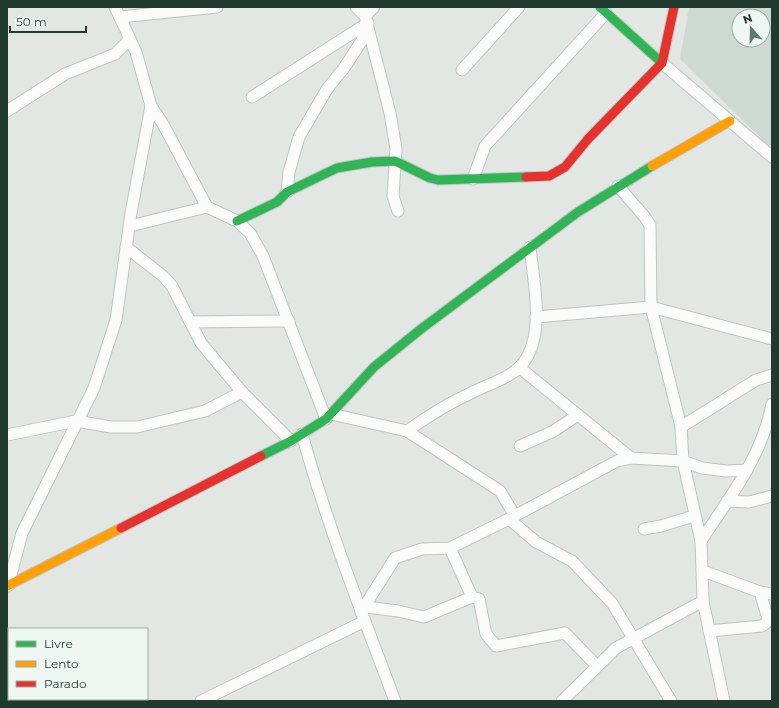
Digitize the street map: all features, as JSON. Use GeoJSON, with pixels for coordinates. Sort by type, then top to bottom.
{"type":"FeatureCollection","features":[{"type":"Feature","properties":{"kind":"street"},"geometry":{"type":"LineString","coordinates":[[217,7],[118,12],[136,52],[151,106],[163,124],[207,207],[237,221],[250,232],[263,256],[329,416]]}},
{"type":"Feature","properties":{"kind":"street"},"geometry":{"type":"LineString","coordinates":[[356,7],[367,24],[390,113],[396,150],[393,196],[398,211]]}},
{"type":"Feature","properties":{"kind":"street"},"geometry":{"type":"LineString","coordinates":[[287,192],[290,172],[299,137],[327,89],[344,68],[367,24],[374,7]]}},
{"type":"Feature","properties":{"kind":"street"},"geometry":{"type":"LineString","coordinates":[[462,70],[519,7]]}},
{"type":"Feature","properties":{"kind":"street"},"geometry":{"type":"LineString","coordinates":[[237,221],[277,202],[287,192],[337,168],[372,162],[395,161],[430,178],[473,179],[549,176],[559,172],[566,167],[588,139],[662,63],[674,7]]}},
{"type":"Feature","properties":{"kind":"street"},"geometry":{"type":"LineString","coordinates":[[473,179],[485,146],[603,10],[730,122],[771,154]]}},
{"type":"Feature","properties":{"kind":"street"},"geometry":{"type":"LineString","coordinates":[[252,97],[367,24]]}},
{"type":"Feature","properties":{"kind":"street"},"geometry":{"type":"LineString","coordinates":[[7,111],[64,74],[115,54],[130,39]]}},
{"type":"Feature","properties":{"kind":"street"},"geometry":{"type":"LineString","coordinates":[[7,586],[22,533],[76,421],[94,388],[116,320],[126,247],[151,106]]}},
{"type":"Feature","properties":{"kind":"street"},"geometry":{"type":"LineString","coordinates":[[7,586],[302,434],[329,416],[374,367],[421,329],[578,212],[618,186],[730,122]]}},
{"type":"Feature","properties":{"kind":"street"},"geometry":{"type":"LineString","coordinates":[[618,186],[650,225],[650,307],[680,427],[683,461],[701,542],[703,601],[724,701]]}},
{"type":"Feature","properties":{"kind":"street"},"geometry":{"type":"LineString","coordinates":[[130,226],[207,207]]}},
{"type":"Feature","properties":{"kind":"street"},"geometry":{"type":"LineString","coordinates":[[126,247],[163,276],[172,286],[201,343],[242,392],[291,441]]}},
{"type":"Feature","properties":{"kind":"street"},"geometry":{"type":"LineString","coordinates":[[407,431],[438,410],[470,393],[506,378],[520,368],[528,358],[534,337],[536,317],[530,247]]}},
{"type":"Feature","properties":{"kind":"street"},"geometry":{"type":"LineString","coordinates":[[536,317],[650,307],[772,339]]}},
{"type":"Feature","properties":{"kind":"street"},"geometry":{"type":"LineString","coordinates":[[190,322],[289,321]]}},
{"type":"Feature","properties":{"kind":"street"},"geometry":{"type":"LineString","coordinates":[[520,368],[631,458]]}},
{"type":"Feature","properties":{"kind":"street"},"geometry":{"type":"LineString","coordinates":[[680,427],[756,380],[772,374]]}},
{"type":"Feature","properties":{"kind":"street"},"geometry":{"type":"LineString","coordinates":[[7,435],[76,421],[111,427],[137,427],[205,411],[242,392]]}},
{"type":"Feature","properties":{"kind":"street"},"geometry":{"type":"LineString","coordinates":[[701,542],[740,484],[764,435],[772,404]]}},
{"type":"Feature","properties":{"kind":"street"},"geometry":{"type":"LineString","coordinates":[[520,446],[552,432],[578,415]]}},
{"type":"Feature","properties":{"kind":"street"},"geometry":{"type":"LineString","coordinates":[[329,416],[407,431],[500,491],[512,517],[536,542],[572,561],[612,603],[634,637],[671,701]]}},
{"type":"Feature","properties":{"kind":"street"},"geometry":{"type":"LineString","coordinates":[[302,434],[316,487],[395,701]]}},
{"type":"Feature","properties":{"kind":"street"},"geometry":{"type":"LineString","coordinates":[[364,614],[395,558],[422,549],[450,548],[617,461],[631,458],[683,461],[702,468],[726,471],[747,470]]}},
{"type":"Feature","properties":{"kind":"street"},"geometry":{"type":"LineString","coordinates":[[728,501],[749,502],[772,496]]}},
{"type":"Feature","properties":{"kind":"street"},"geometry":{"type":"LineString","coordinates":[[644,529],[661,526],[694,516]]}},
{"type":"Feature","properties":{"kind":"street"},"geometry":{"type":"LineString","coordinates":[[450,548],[472,597]]}},
{"type":"Feature","properties":{"kind":"street"},"geometry":{"type":"LineString","coordinates":[[702,571],[760,592],[772,594]]}},
{"type":"Feature","properties":{"kind":"street"},"geometry":{"type":"LineString","coordinates":[[709,631],[762,626],[766,623],[768,619],[760,592]]}},
{"type":"Feature","properties":{"kind":"street"},"geometry":{"type":"LineString","coordinates":[[201,701],[364,614],[398,611],[415,617],[424,618],[472,597],[478,599],[486,634],[496,646],[565,633],[597,666]]}},
{"type":"Feature","properties":{"kind":"street"},"geometry":{"type":"LineString","coordinates":[[562,701],[616,648],[703,601]]}},
{"type":"Feature","properties":{"kind":"shaded area"},"geometry":{"type":"Polygon","coordinates":[[[689,7],[772,7],[772,144],[769,146],[680,59],[689,7]]]}},
{"type":"Feature","properties":{"kind":"traffic: fast"},"geometry":{"type":"LineString","coordinates":[[600,7],[662,63]]}},
{"type":"Feature","properties":{"kind":"traffic: fast"},"geometry":{"type":"LineString","coordinates":[[237,221],[277,202],[287,192],[337,168],[372,162],[395,161],[430,178],[438,180],[526,177]]}},
{"type":"Feature","properties":{"kind":"traffic: fast"},"geometry":{"type":"LineString","coordinates":[[261,456],[291,441],[326,419],[374,367],[421,329],[578,212],[652,166]]}},
{"type":"Feature","properties":{"kind":"traffic: slow"},"geometry":{"type":"LineString","coordinates":[[652,166],[730,121]]}},
{"type":"Feature","properties":{"kind":"traffic: slow"},"geometry":{"type":"LineString","coordinates":[[7,586],[121,528]]}},
{"type":"Feature","properties":{"kind":"traffic: jam"},"geometry":{"type":"LineString","coordinates":[[526,177],[549,176],[565,167],[588,139],[662,63],[674,7]]}},
{"type":"Feature","properties":{"kind":"traffic: jam"},"geometry":{"type":"LineString","coordinates":[[121,528],[261,456]]}}]}
